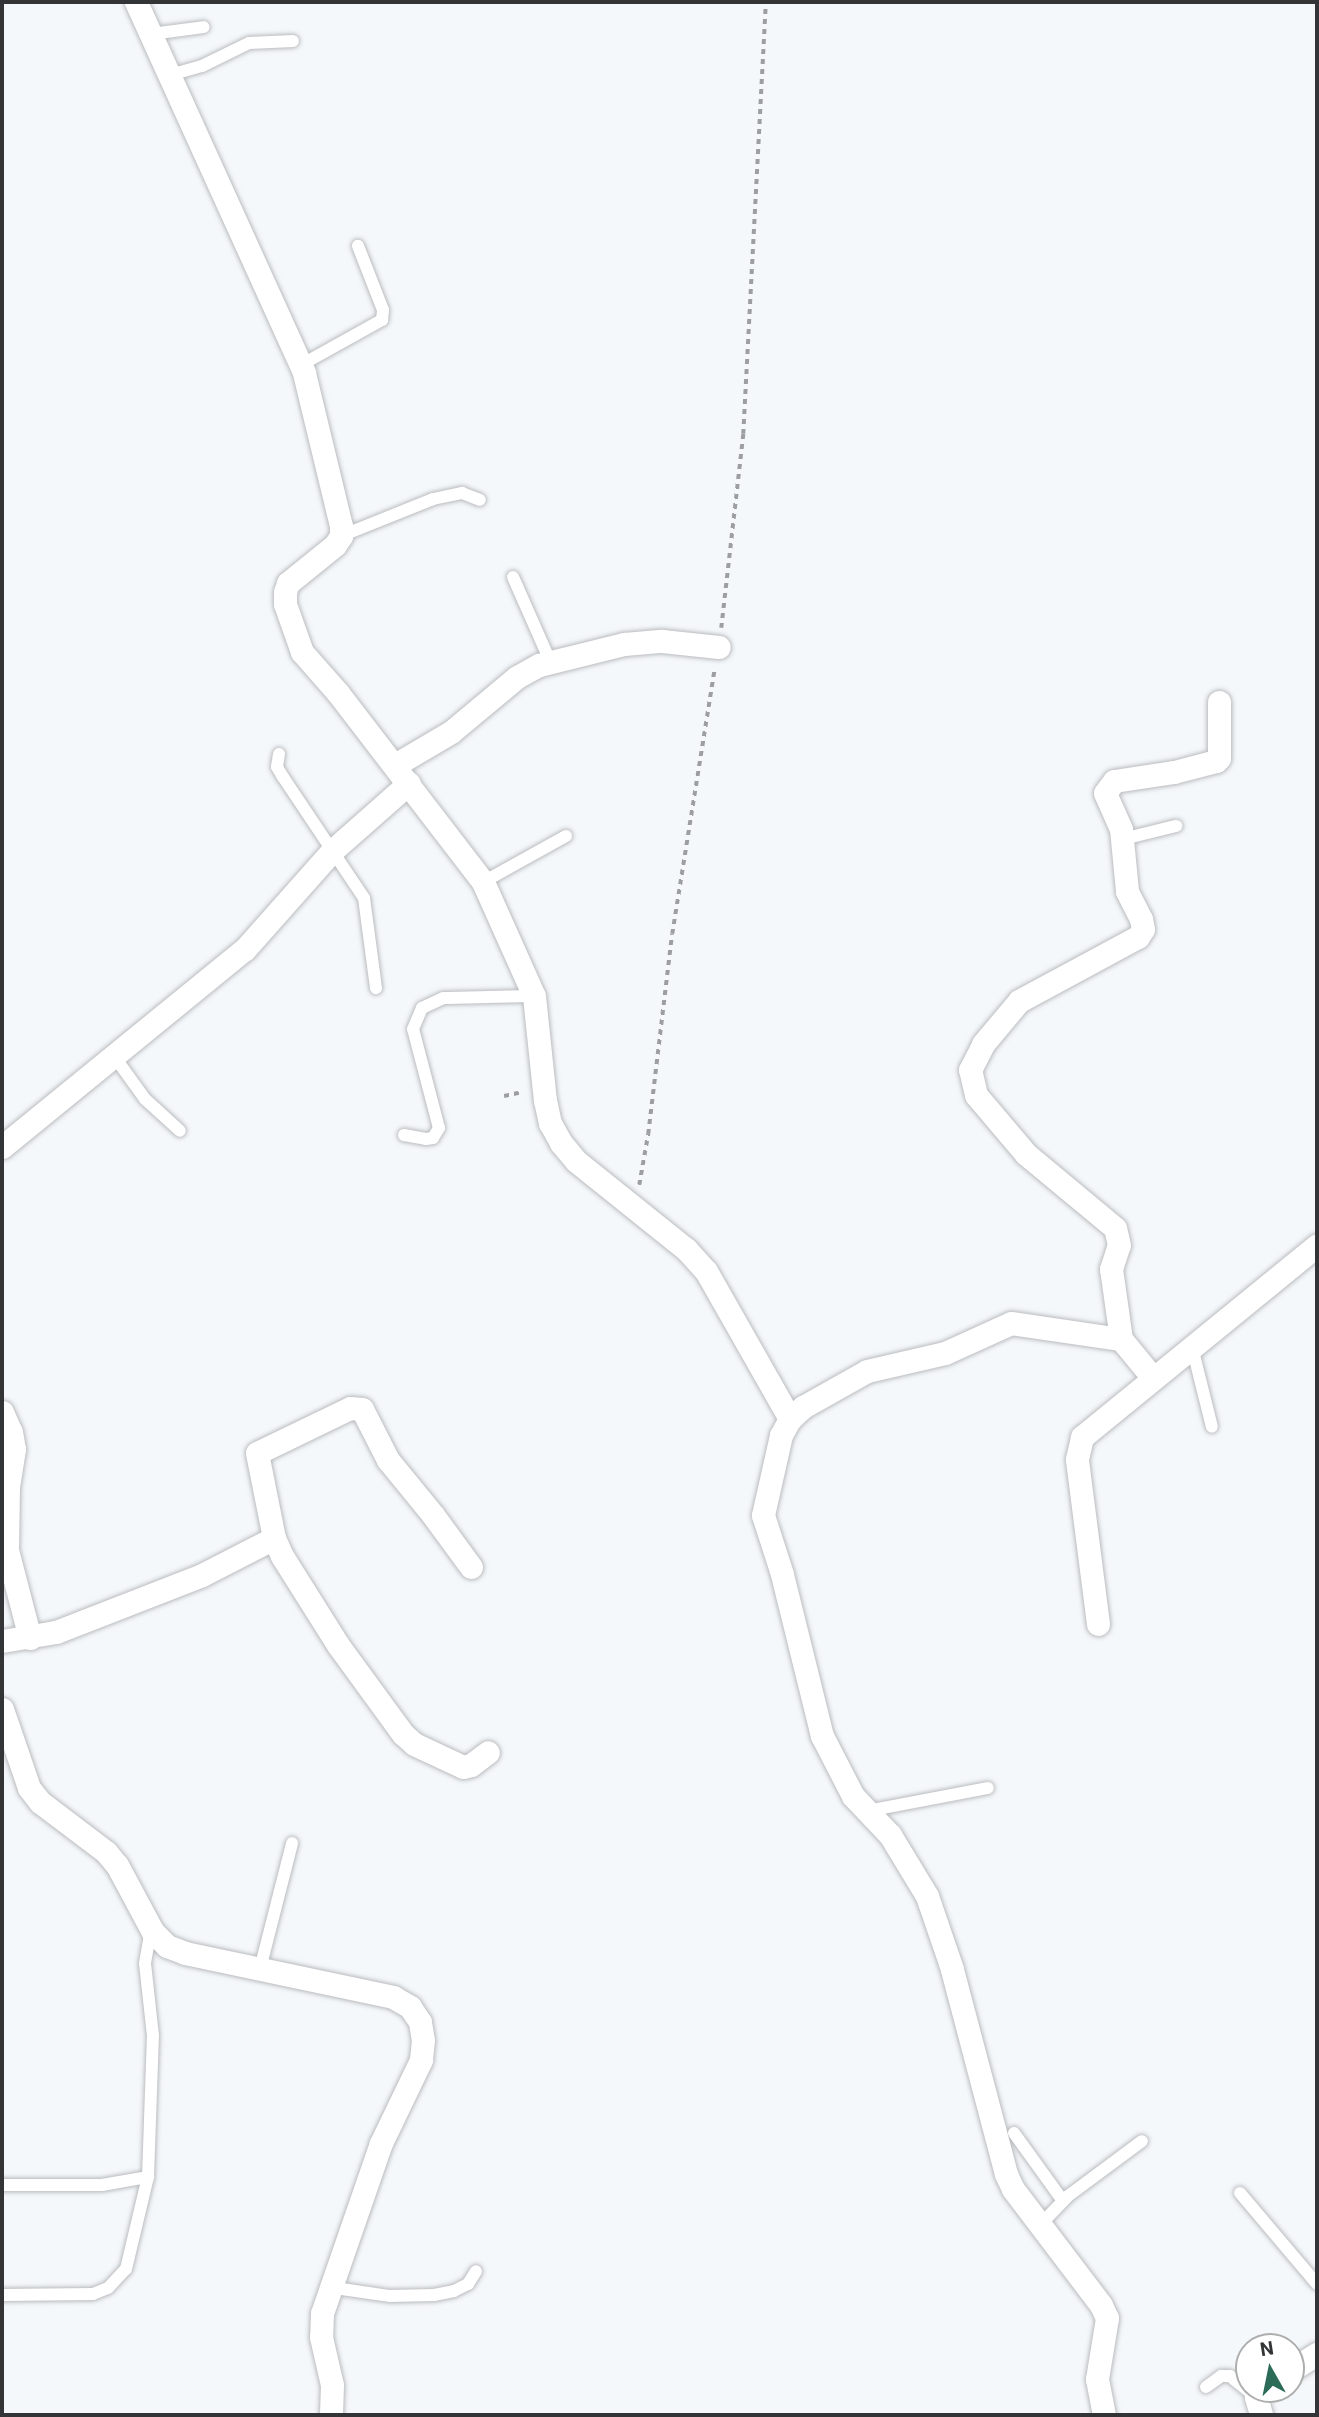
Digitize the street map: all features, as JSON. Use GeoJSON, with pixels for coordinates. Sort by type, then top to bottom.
{"type":"FeatureCollection","features":[{"type":"Feature","properties":{"kind":"street"},"geometry":{"type":"LineString","coordinates":[[136,2],[301,365],[341,526],[341,536],[335,545],[288,583],[285,604],[302,652],[402,774],[483,882],[534,996],[545,1100],[550,1123],[561,1143],[576,1161],[686,1249],[706,1270],[790,1419]]}},
{"type":"Feature","properties":{"kind":"street"},"geometry":{"type":"LineString","coordinates":[[2,1147],[245,948],[402,774],[517,677],[550,662],[624,644],[662,641],[719,647]]}},
{"type":"Feature","properties":{"kind":"street"},"geometry":{"type":"LineString","coordinates":[[1153,1378],[1121,1339],[1111,1269],[1119,1245],[1115,1228],[1026,1154],[976,1095],[970,1070],[979,1050],[1019,1001],[1138,937],[1143,929],[1127,891],[1123,839],[1107,800],[1108,786],[1120,779],[1212,765],[1219,758],[1219,702]]}},
{"type":"Feature","properties":{"kind":"street"},"geometry":{"type":"LineString","coordinates":[[1098,1624],[1077,1446],[1082,1437],[1317,1245]]}},
{"type":"Feature","properties":{"kind":"street"},"geometry":{"type":"LineString","coordinates":[[1104,2415],[1097,2379],[1107,2332],[1107,2318],[1101,2305],[1013,2189],[1006,2174],[953,1969],[927,1896],[890,1835],[853,1796],[821,1736],[782,1574],[764,1523],[764,1501],[781,1435],[790,1419],[803,1408],[867,1371],[944,1353],[1011,1323],[1121,1339]]}},
{"type":"Feature","properties":{"kind":"street"},"geometry":{"type":"LineString","coordinates":[[471,1567],[433,1515],[397,1474],[362,1409],[356,1406],[257,1453],[274,1538],[338,1645],[403,1734],[414,1744],[463,1766],[471,1765],[488,1752]]}},
{"type":"Feature","properties":{"kind":"street"},"geometry":{"type":"LineString","coordinates":[[2,1412],[11,1432],[14,1449],[8,1487],[7,1550],[30,1638]]}},
{"type":"Feature","properties":{"kind":"street"},"geometry":{"type":"LineString","coordinates":[[2,1641],[56,1632],[202,1575],[274,1538]]}},
{"type":"Feature","properties":{"kind":"street"},"geometry":{"type":"LineString","coordinates":[[2,1709],[29,1788],[40,1802],[106,1852],[117,1865],[153,1932],[167,1946],[185,1954],[393,1997],[410,2007],[420,2022],[423,2040],[421,2060],[381,2143],[321,2313],[321,2337],[332,2385],[331,2415]]}},
{"type":"Feature","properties":{"kind":"lane"},"geometry":{"type":"LineString","coordinates":[[151,34],[204,27]]}},
{"type":"Feature","properties":{"kind":"lane"},"geometry":{"type":"LineString","coordinates":[[170,75],[202,66],[249,43],[293,41]]}},
{"type":"Feature","properties":{"kind":"lane"},"geometry":{"type":"LineString","coordinates":[[301,365],[382,320],[383,310],[358,246]]}},
{"type":"Feature","properties":{"kind":"lane"},"geometry":{"type":"LineString","coordinates":[[341,536],[433,499],[462,493],[480,500]]}},
{"type":"Feature","properties":{"kind":"lane"},"geometry":{"type":"LineString","coordinates":[[513,577],[550,662]]}},
{"type":"Feature","properties":{"kind":"lane"},"geometry":{"type":"LineString","coordinates":[[279,754],[277,767],[364,898],[376,988]]}},
{"type":"Feature","properties":{"kind":"lane"},"geometry":{"type":"LineString","coordinates":[[1123,839],[1176,826]]}},
{"type":"Feature","properties":{"kind":"lane"},"geometry":{"type":"LineString","coordinates":[[483,882],[566,836]]}},
{"type":"Feature","properties":{"kind":"lane"},"geometry":{"type":"LineString","coordinates":[[404,1135],[433,1138],[439,1128],[414,1029],[416,1020],[427,1003],[443,998],[534,996]]}},
{"type":"Feature","properties":{"kind":"lane"},"geometry":{"type":"LineString","coordinates":[[114,1056],[145,1099],[180,1131]]}},
{"type":"Feature","properties":{"kind":"lane"},"geometry":{"type":"LineString","coordinates":[[1192,1347],[1212,1427]]}},
{"type":"Feature","properties":{"kind":"lane"},"geometry":{"type":"LineString","coordinates":[[867,1811],[988,1788]]}},
{"type":"Feature","properties":{"kind":"lane"},"geometry":{"type":"LineString","coordinates":[[260,1969],[292,1843]]}},
{"type":"Feature","properties":{"kind":"lane"},"geometry":{"type":"LineString","coordinates":[[2,2295],[93,2294],[108,2288],[126,2269],[148,2177],[153,2049],[145,1963],[153,1932]]}},
{"type":"Feature","properties":{"kind":"lane"},"geometry":{"type":"LineString","coordinates":[[1014,2133],[1063,2201]]}},
{"type":"Feature","properties":{"kind":"lane"},"geometry":{"type":"LineString","coordinates":[[1040,2225],[1063,2201],[1142,2141]]}},
{"type":"Feature","properties":{"kind":"lane"},"geometry":{"type":"LineString","coordinates":[[2,2185],[102,2185],[148,2177]]}},
{"type":"Feature","properties":{"kind":"lane"},"geometry":{"type":"LineString","coordinates":[[1240,2193],[1317,2284]]}},
{"type":"Feature","properties":{"kind":"lane"},"geometry":{"type":"LineString","coordinates":[[328,2287],[390,2296],[433,2295],[454,2291],[468,2284],[476,2271]]}},
{"type":"Feature","properties":{"kind":"lane"},"geometry":{"type":"LineString","coordinates":[[1206,2387],[1221,2376],[1230,2375],[1235,2379]]}},
{"type":"Feature","properties":{"kind":"path"},"geometry":{"type":"LineString","coordinates":[[624,1199],[635,1192],[642,1175],[672,934],[719,647],[743,434],[766,2]]}}]}
